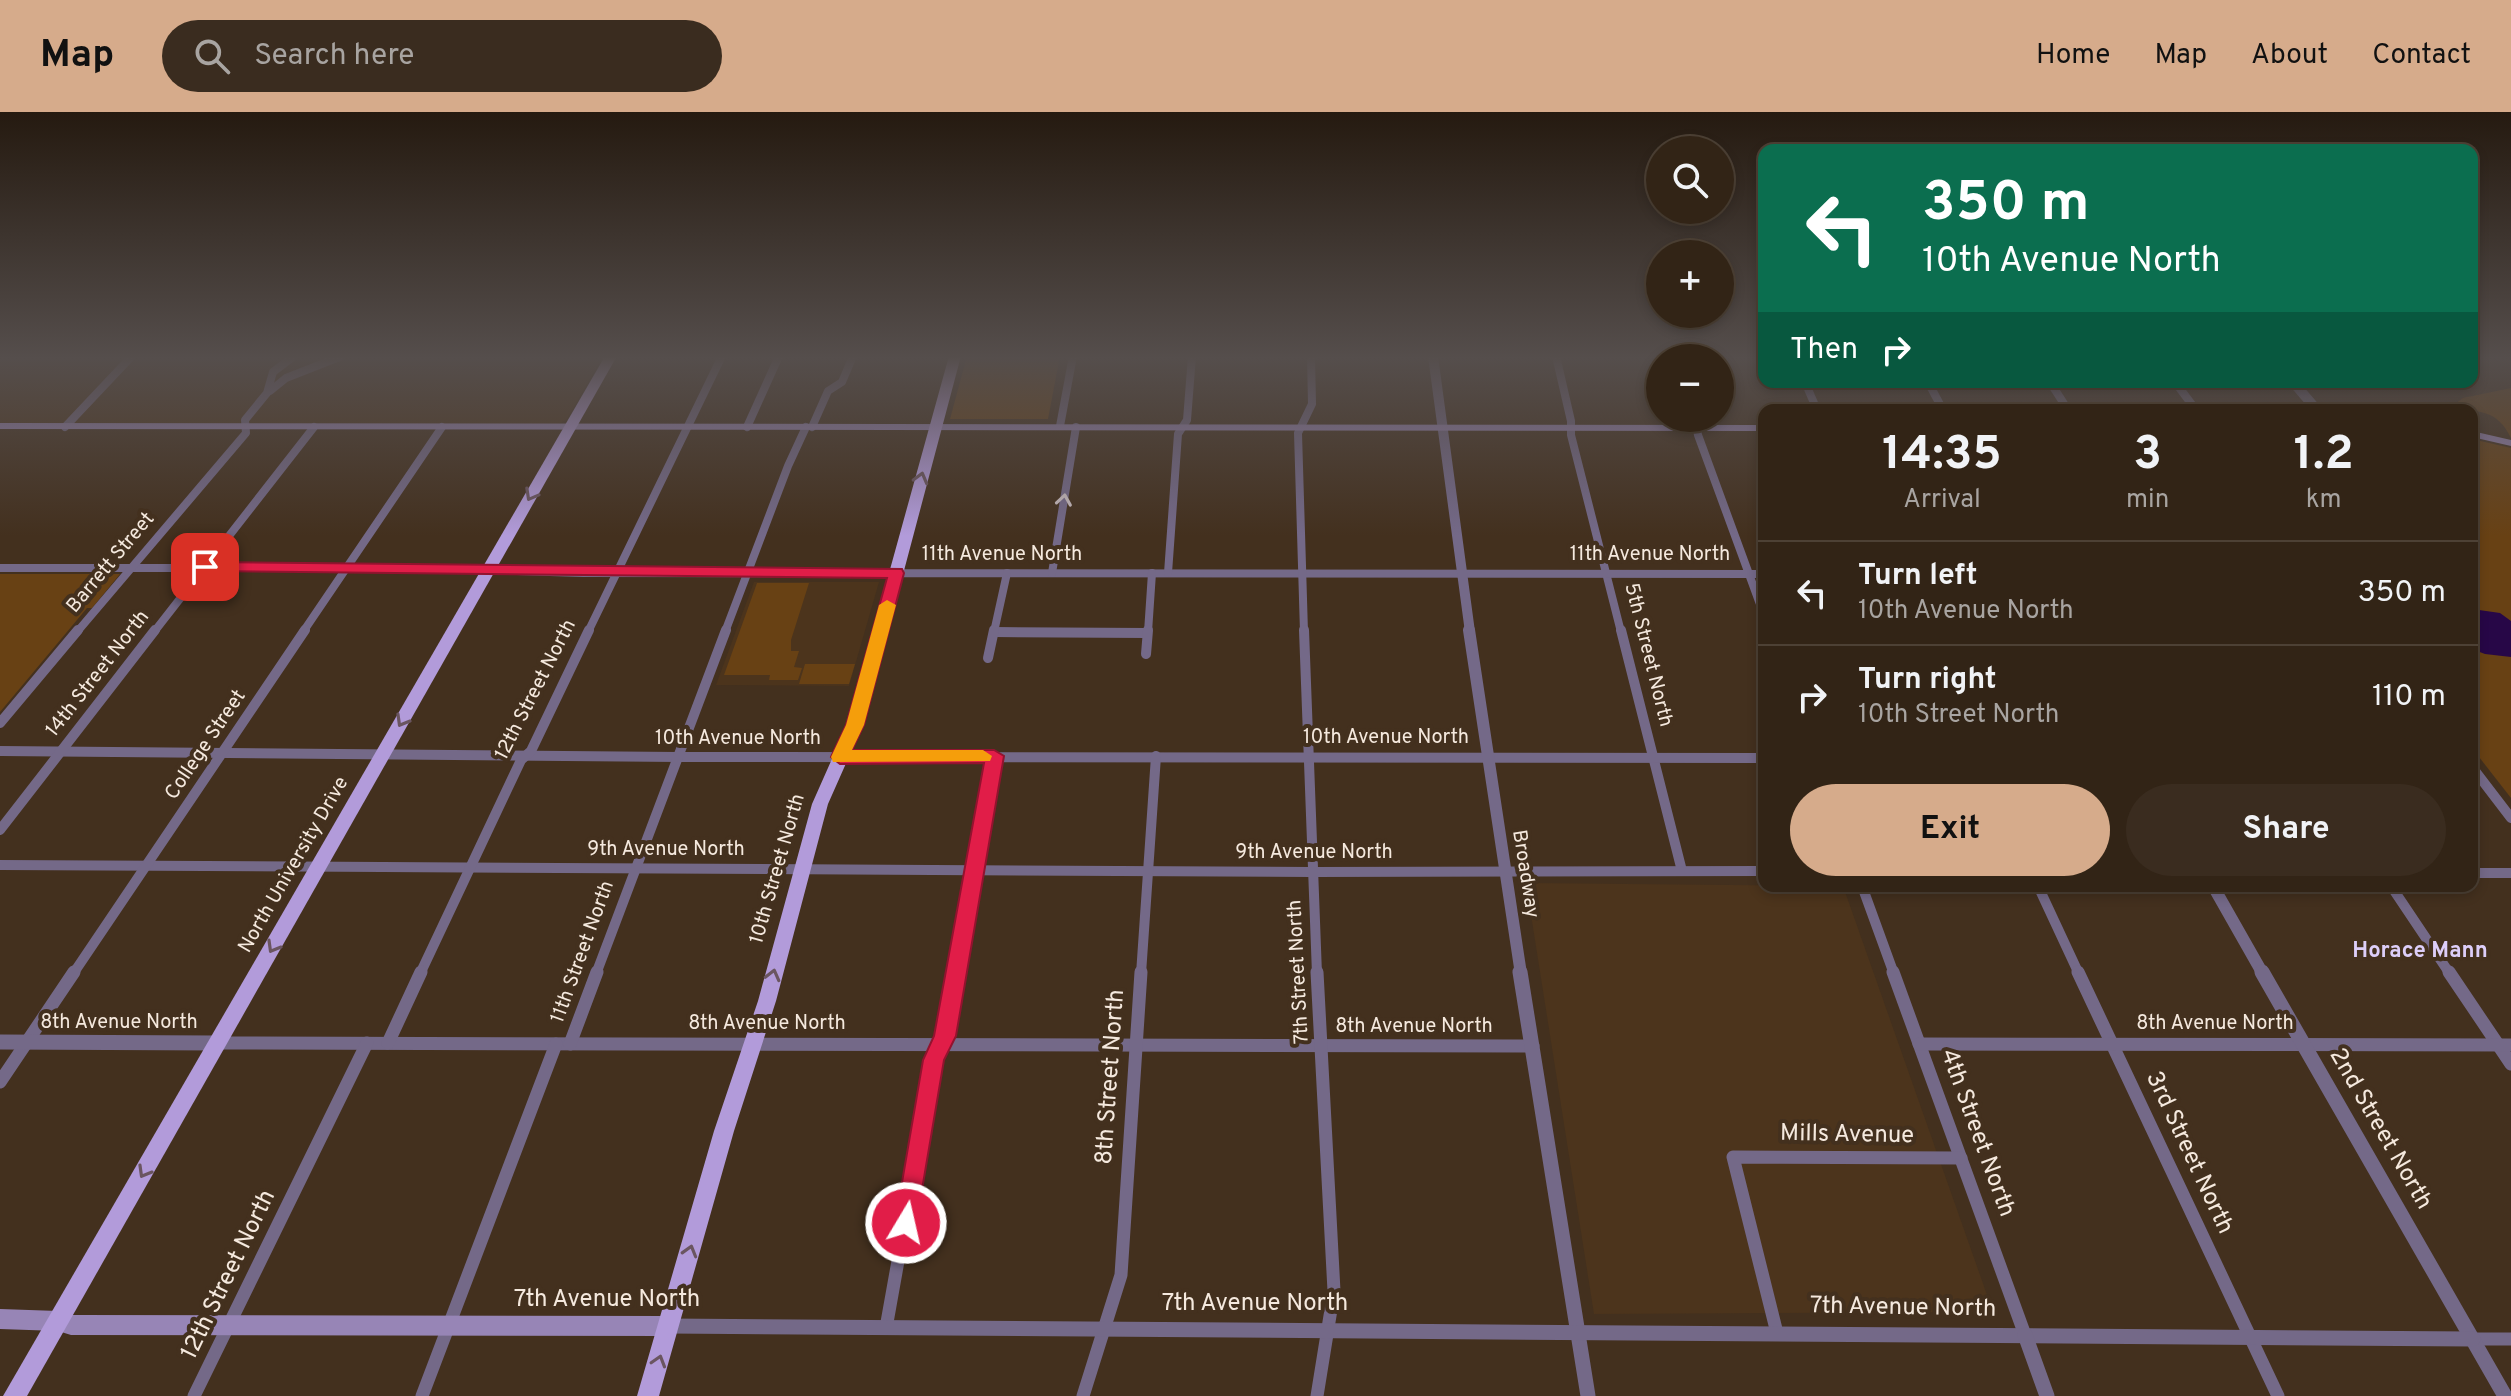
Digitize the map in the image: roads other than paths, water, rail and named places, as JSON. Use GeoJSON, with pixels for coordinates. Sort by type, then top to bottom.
{"type":"FeatureCollection","features":[{"type":"Feature","properties":{"kind":"main road","name":"North University Drive"},"geometry":{"type":"LineString","coordinates":[[14,1396],[576,416]]}},
{"type":"Feature","properties":{"kind":"main road","name":"10th Street North"},"geometry":{"type":"LineString","coordinates":[[648,1396],[820,804],[855,725],[938,416]]}},
{"type":"Feature","properties":{"kind":"main road"},"geometry":{"type":"LineString","coordinates":[[0,426],[1571,428],[1646,425]]}},
{"type":"Feature","properties":{"kind":"main road"},"geometry":{"type":"LineString","coordinates":[[1734,426],[1758,428]]}},
{"type":"Feature","properties":{"kind":"main road"},"geometry":{"type":"LineString","coordinates":[[2478,435],[2509,443]]}},
{"type":"Feature","properties":{"kind":"main road","name":"7th Avenue North"},"geometry":{"type":"LineString","coordinates":[[0,1319],[58,1321],[71,1325],[668,1326]]}},
{"type":"Feature","properties":{"kind":"street"},"geometry":{"type":"LineString","coordinates":[[65,427],[75,416]]}},
{"type":"Feature","properties":{"kind":"street"},"geometry":{"type":"LineString","coordinates":[[243,427],[248,416]]}},
{"type":"Feature","properties":{"kind":"street","name":"12th Street North"},"geometry":{"type":"LineString","coordinates":[[388,1043],[470,868],[525,756],[531,751],[692,416]]}},
{"type":"Feature","properties":{"kind":"street"},"geometry":{"type":"LineString","coordinates":[[747,427],[752,416]]}},
{"type":"Feature","properties":{"kind":"street","name":"11th Street North"},"geometry":{"type":"LineString","coordinates":[[422,1396],[636,868],[748,572],[815,416]]}},
{"type":"Feature","properties":{"kind":"street"},"geometry":{"type":"LineString","coordinates":[[1060,426],[1062,416]]}},
{"type":"Feature","properties":{"kind":"street"},"geometry":{"type":"LineString","coordinates":[[1168,573],[1177,434],[1187,416]]}},
{"type":"Feature","properties":{"kind":"street","name":"7th Street North"},"geometry":{"type":"LineString","coordinates":[[1307,416],[1298,434],[1312,872],[1334,1291],[1317,1396]]}},
{"type":"Feature","properties":{"kind":"street","name":"Broadway"},"geometry":{"type":"LineString","coordinates":[[1441,416],[1486,757],[1588,1396]]}},
{"type":"Feature","properties":{"kind":"street","name":"5th Street North"},"geometry":{"type":"LineString","coordinates":[[1568,416],[1682,871]]}},
{"type":"Feature","properties":{"kind":"street","name":"Barrett Street"},"geometry":{"type":"LineString","coordinates":[[0,723],[246,433],[243,427]]}},
{"type":"Feature","properties":{"kind":"street","name":"14th Street North"},"geometry":{"type":"LineString","coordinates":[[0,830],[314,427]]}},
{"type":"Feature","properties":{"kind":"street","name":"College Street"},"geometry":{"type":"LineString","coordinates":[[0,1082],[442,427]]}},
{"type":"Feature","properties":{"kind":"street"},"geometry":{"type":"LineString","coordinates":[[1052,573],[1076,427]]}},
{"type":"Feature","properties":{"kind":"street"},"geometry":{"type":"LineString","coordinates":[[1699,432],[1758,599]]}},
{"type":"Feature","properties":{"kind":"street","name":"11th Avenue North"},"geometry":{"type":"LineString","coordinates":[[0,568],[1758,574]]}},
{"type":"Feature","properties":{"kind":"street"},"geometry":{"type":"LineString","coordinates":[[988,658],[1007,573]]}},
{"type":"Feature","properties":{"kind":"street"},"geometry":{"type":"LineString","coordinates":[[1146,654],[1152,573]]}},
{"type":"Feature","properties":{"kind":"street"},"geometry":{"type":"LineString","coordinates":[[994,632],[1147,633]]}},
{"type":"Feature","properties":{"kind":"street","name":"10th Avenue North"},"geometry":{"type":"LineString","coordinates":[[0,751],[678,757],[1310,755],[1758,758]]}},
{"type":"Feature","properties":{"kind":"street"},"geometry":{"type":"LineString","coordinates":[[886,1328],[934,1060],[945,1036],[994,756]]}},
{"type":"Feature","properties":{"kind":"street","name":"8th Street North"},"geometry":{"type":"LineString","coordinates":[[1083,1396],[1121,1275],[1156,756]]}},
{"type":"Feature","properties":{"kind":"street"},"geometry":{"type":"LineString","coordinates":[[2478,775],[2511,818]]}},
{"type":"Feature","properties":{"kind":"street","name":"9th Avenue North"},"geometry":{"type":"LineString","coordinates":[[0,865],[1312,872],[1758,871]]}},
{"type":"Feature","properties":{"kind":"street"},"geometry":{"type":"LineString","coordinates":[[2478,873],[2511,873]]}},
{"type":"Feature","properties":{"kind":"street","name":"4th Street North"},"geometry":{"type":"LineString","coordinates":[[1864,892],[2047,1396]]}},
{"type":"Feature","properties":{"kind":"street","name":"3rd Street North"},"geometry":{"type":"LineString","coordinates":[[2041,892],[2278,1396]]}},
{"type":"Feature","properties":{"kind":"street","name":"2nd Street North"},"geometry":{"type":"LineString","coordinates":[[2216,892],[2505,1396]]}},
{"type":"Feature","properties":{"kind":"street"},"geometry":{"type":"LineString","coordinates":[[2395,892],[2505,1045],[2511,1064]]}},
{"type":"Feature","properties":{"kind":"street","name":"8th Avenue North"},"geometry":{"type":"LineString","coordinates":[[0,1042],[1321,1048],[1533,1046]]}},
{"type":"Feature","properties":{"kind":"street","name":"12th Street North"},"geometry":{"type":"LineString","coordinates":[[194,1396],[367,1043]]}},
{"type":"Feature","properties":{"kind":"street","name":"8th Avenue North"},"geometry":{"type":"LineString","coordinates":[[1919,1044],[2505,1045]]}},
{"type":"Feature","properties":{"kind":"street","name":"Mills Avenue"},"geometry":{"type":"LineString","coordinates":[[1777,1333],[1733,1157],[1961,1158]]}},
{"type":"Feature","properties":{"kind":"street","name":"7th Avenue North"},"geometry":{"type":"LineString","coordinates":[[668,1326],[2511,1339]]}},
{"type":"Feature","properties":{"kind":"district","name":"Horace Mann"},"geometry":{"type":"Point","coordinates":[2420,951]}}]}
